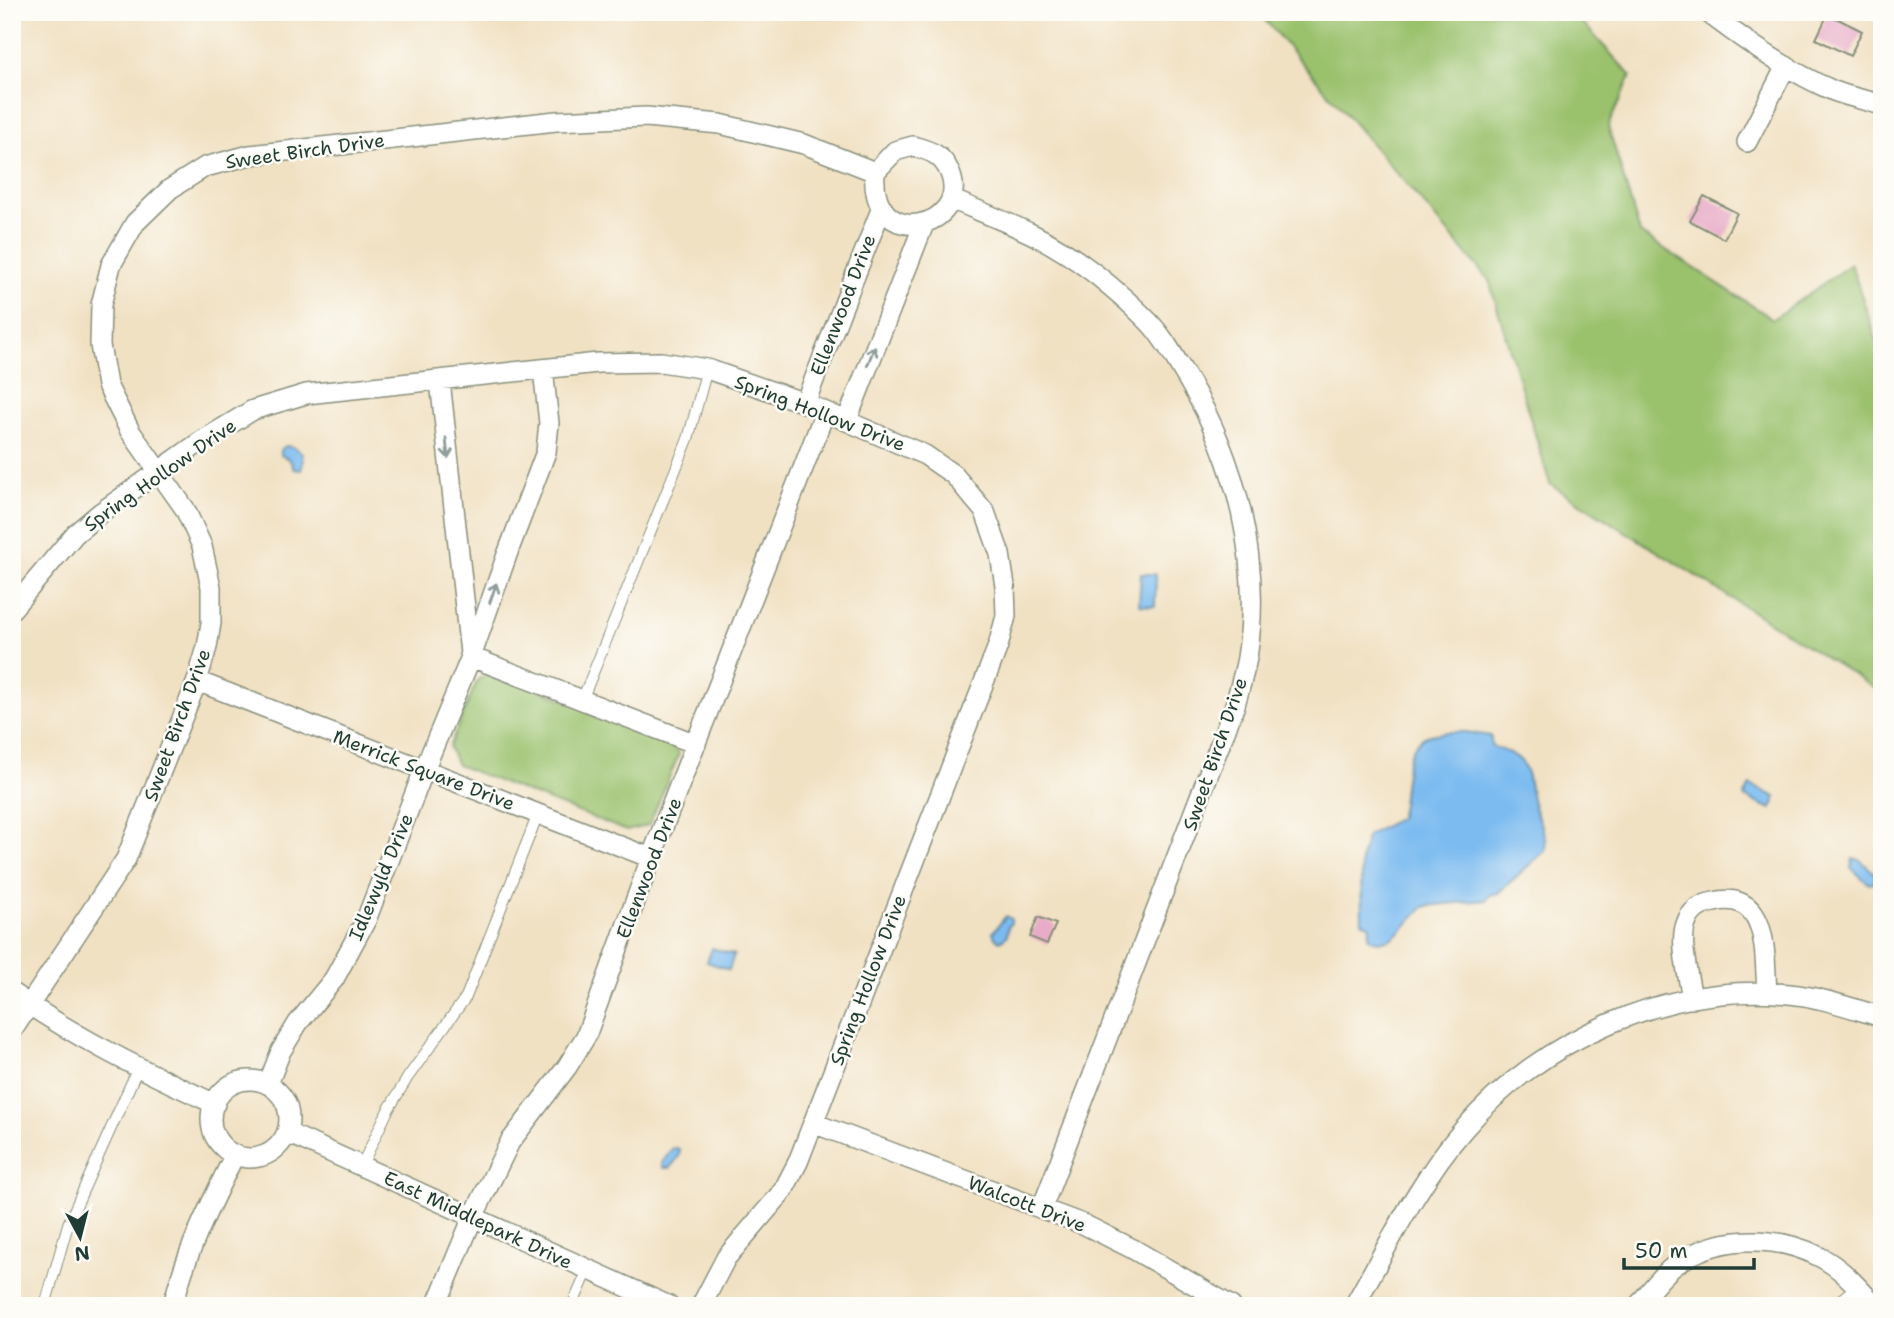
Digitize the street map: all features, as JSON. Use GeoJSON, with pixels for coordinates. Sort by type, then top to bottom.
{"type":"FeatureCollection","features":[{"type":"Feature","properties":{"kind":"street"},"geometry":{"type":"LineString","coordinates":[[1707,12],[1786,66],[1835,91],[1882,105]]}},
{"type":"Feature","properties":{"kind":"street"},"geometry":{"type":"LineString","coordinates":[[1747,142],[1786,66]]}},
{"type":"Feature","properties":{"kind":"street","name":"Sweet Birch Drive"},"geometry":{"type":"LineString","coordinates":[[12,1031],[20,998],[126,859],[197,681],[211,623],[211,587],[202,546],[185,509],[130,431],[107,385],[100,345],[101,305],[111,265],[135,223],[170,189],[205,167],[263,153],[556,121],[646,117],[720,124],[804,144],[875,172]]}},
{"type":"Feature","properties":{"kind":"street"},"geometry":{"type":"LineString","coordinates":[[913,146],[932,151],[946,163],[953,181],[951,199],[940,215],[924,224],[905,225],[888,216],[877,201],[875,172],[895,151],[913,146]]}},
{"type":"Feature","properties":{"kind":"street","name":"Sweet Birch Drive"},"geometry":{"type":"LineString","coordinates":[[951,199],[1036,236],[1115,291],[1150,323],[1182,369],[1213,424],[1232,474],[1245,530],[1250,578],[1251,613],[1247,659],[1236,705],[1042,1208]]}},
{"type":"Feature","properties":{"kind":"street","name":"Ellenwood Drive"},"geometry":{"type":"LineString","coordinates":[[805,403],[882,207]]}},
{"type":"Feature","properties":{"kind":"street"},"geometry":{"type":"LineString","coordinates":[[847,420],[924,224]]}},
{"type":"Feature","properties":{"kind":"street","name":"Spring Hollow Drive"},"geometry":{"type":"LineString","coordinates":[[12,610],[75,534],[158,471],[253,410],[306,394],[598,363],[661,362],[707,369],[805,403],[925,455],[954,475],[985,512],[1000,554],[1006,616],[993,659],[798,1162],[783,1191],[726,1258],[701,1306]]}},
{"type":"Feature","properties":{"kind":"street","name":"Idlewyld Drive"},"geometry":{"type":"LineString","coordinates":[[268,1084],[281,1051],[298,1023],[334,979],[366,920],[424,769],[471,657],[546,452],[549,423],[543,369]]}},
{"type":"Feature","properties":{"kind":"street","name":"Idlewyld Drive"},"geometry":{"type":"LineString","coordinates":[[439,381],[471,657]]}},
{"type":"Feature","properties":{"kind":"street","name":"Ellenwood Drive"},"geometry":{"type":"LineString","coordinates":[[436,1306],[473,1217],[510,1142],[567,1067],[586,1036],[825,412]]}},
{"type":"Feature","properties":{"kind":"street"},"geometry":{"type":"LineString","coordinates":[[471,657],[696,744]]}},
{"type":"Feature","properties":{"kind":"street","name":"Merrick Square Drive"},"geometry":{"type":"LineString","coordinates":[[197,681],[652,858]]}},
{"type":"Feature","properties":{"kind":"street"},"geometry":{"type":"LineString","coordinates":[[1692,999],[1684,936],[1686,923],[1701,905],[1718,901],[1734,901],[1746,906],[1756,916],[1761,929],[1767,992]]}},
{"type":"Feature","properties":{"kind":"street"},"geometry":{"type":"LineString","coordinates":[[1354,1306],[1427,1178],[1461,1131],[1488,1102],[1521,1074],[1596,1030],[1633,1014],[1709,995],[1767,992],[1816,997],[1882,1017]]}},
{"type":"Feature","properties":{"kind":"street"},"geometry":{"type":"LineString","coordinates":[[20,998],[64,1028],[138,1068],[215,1104]]}},
{"type":"Feature","properties":{"kind":"street"},"geometry":{"type":"LineString","coordinates":[[250,1080],[268,1084],[283,1096],[290,1114],[288,1133],[277,1148],[261,1157],[234,1156],[221,1146],[214,1134],[211,1115],[218,1097],[231,1085],[250,1080]]}},
{"type":"Feature","properties":{"kind":"street","name":"Walcott Drive"},"geometry":{"type":"LineString","coordinates":[[813,1123],[1085,1225],[1133,1249],[1231,1306]]}},
{"type":"Feature","properties":{"kind":"street","name":"East Middlepark Drive"},"geometry":{"type":"LineString","coordinates":[[288,1133],[669,1306]]}},
{"type":"Feature","properties":{"kind":"street"},"geometry":{"type":"LineString","coordinates":[[173,1306],[196,1238],[234,1156]]}},
{"type":"Feature","properties":{"kind":"street"},"geometry":{"type":"LineString","coordinates":[[1638,1306],[1674,1265],[1694,1253],[1729,1242],[1776,1243],[1818,1256],[1838,1268],[1875,1306]]}},
{"type":"Feature","properties":{"kind":"lane"},"geometry":{"type":"LineString","coordinates":[[582,700],[688,439],[707,369]]}},
{"type":"Feature","properties":{"kind":"lane"},"geometry":{"type":"LineString","coordinates":[[361,1167],[387,1112],[408,1077],[466,997],[538,814]]}},
{"type":"Feature","properties":{"kind":"lane"},"geometry":{"type":"LineString","coordinates":[[45,1306],[68,1224],[138,1068]]}},
{"type":"Feature","properties":{"kind":"lane"},"geometry":{"type":"LineString","coordinates":[[572,1306],[588,1270]]}},
{"type":"Feature","properties":{"kind":"lane"},"geometry":{"type":"LineString","coordinates":[[1833,1306],[1857,1286]]}},
{"type":"Feature","properties":{"kind":"green space"},"geometry":{"type":"Polygon","coordinates":[[[1258,12],[1573,12],[1631,76],[1608,126],[1640,233],[1773,319],[1851,264],[1882,357],[1882,693],[1550,484],[1489,280],[1258,12]]]}},
{"type":"Feature","properties":{"kind":"green space"},"geometry":{"type":"Polygon","coordinates":[[[494,673],[668,738],[679,754],[649,825],[627,831],[457,765],[449,747],[478,679],[494,673]]]}},
{"type":"Feature","properties":{"kind":"water"},"geometry":{"type":"Polygon","coordinates":[[[286,446],[302,453],[301,470],[294,469],[290,460],[281,455],[281,449],[286,446]]]}},
{"type":"Feature","properties":{"kind":"water"},"geometry":{"type":"Polygon","coordinates":[[[1141,574],[1156,574],[1155,606],[1139,605],[1141,574]]]}},
{"type":"Feature","properties":{"kind":"water"},"geometry":{"type":"Polygon","coordinates":[[[1449,732],[1491,736],[1491,746],[1521,761],[1544,833],[1545,851],[1498,893],[1490,895],[1486,900],[1426,906],[1394,937],[1379,941],[1369,938],[1370,926],[1362,921],[1361,859],[1367,836],[1399,818],[1408,760],[1418,741],[1427,736],[1449,732]]]}},
{"type":"Feature","properties":{"kind":"water"},"geometry":{"type":"Polygon","coordinates":[[[1750,785],[1776,797],[1771,809],[1744,797],[1750,785]]]}},
{"type":"Feature","properties":{"kind":"water"},"geometry":{"type":"Polygon","coordinates":[[[1853,859],[1859,859],[1879,877],[1869,884],[1851,868],[1853,859]]]}},
{"type":"Feature","properties":{"kind":"water"},"geometry":{"type":"Polygon","coordinates":[[[1006,916],[1011,919],[1011,923],[1007,936],[1000,941],[995,938],[993,932],[1006,916]]]}},
{"type":"Feature","properties":{"kind":"water"},"geometry":{"type":"Polygon","coordinates":[[[712,948],[734,955],[729,970],[707,962],[712,948]]]}},
{"type":"Feature","properties":{"kind":"water"},"geometry":{"type":"Polygon","coordinates":[[[672,1149],[680,1150],[679,1156],[670,1168],[663,1168],[662,1163],[672,1149]]]}},
{"type":"Feature","properties":{"kind":"building"},"geometry":{"type":"Polygon","coordinates":[[[1828,14],[1862,31],[1850,56],[1816,39],[1828,14]]]}},
{"type":"Feature","properties":{"kind":"building"},"geometry":{"type":"Polygon","coordinates":[[[1704,196],[1737,213],[1724,239],[1690,221],[1704,196]]]}},
{"type":"Feature","properties":{"kind":"building"},"geometry":{"type":"Polygon","coordinates":[[[1038,917],[1056,924],[1047,944],[1030,937],[1038,917]]]}}]}
